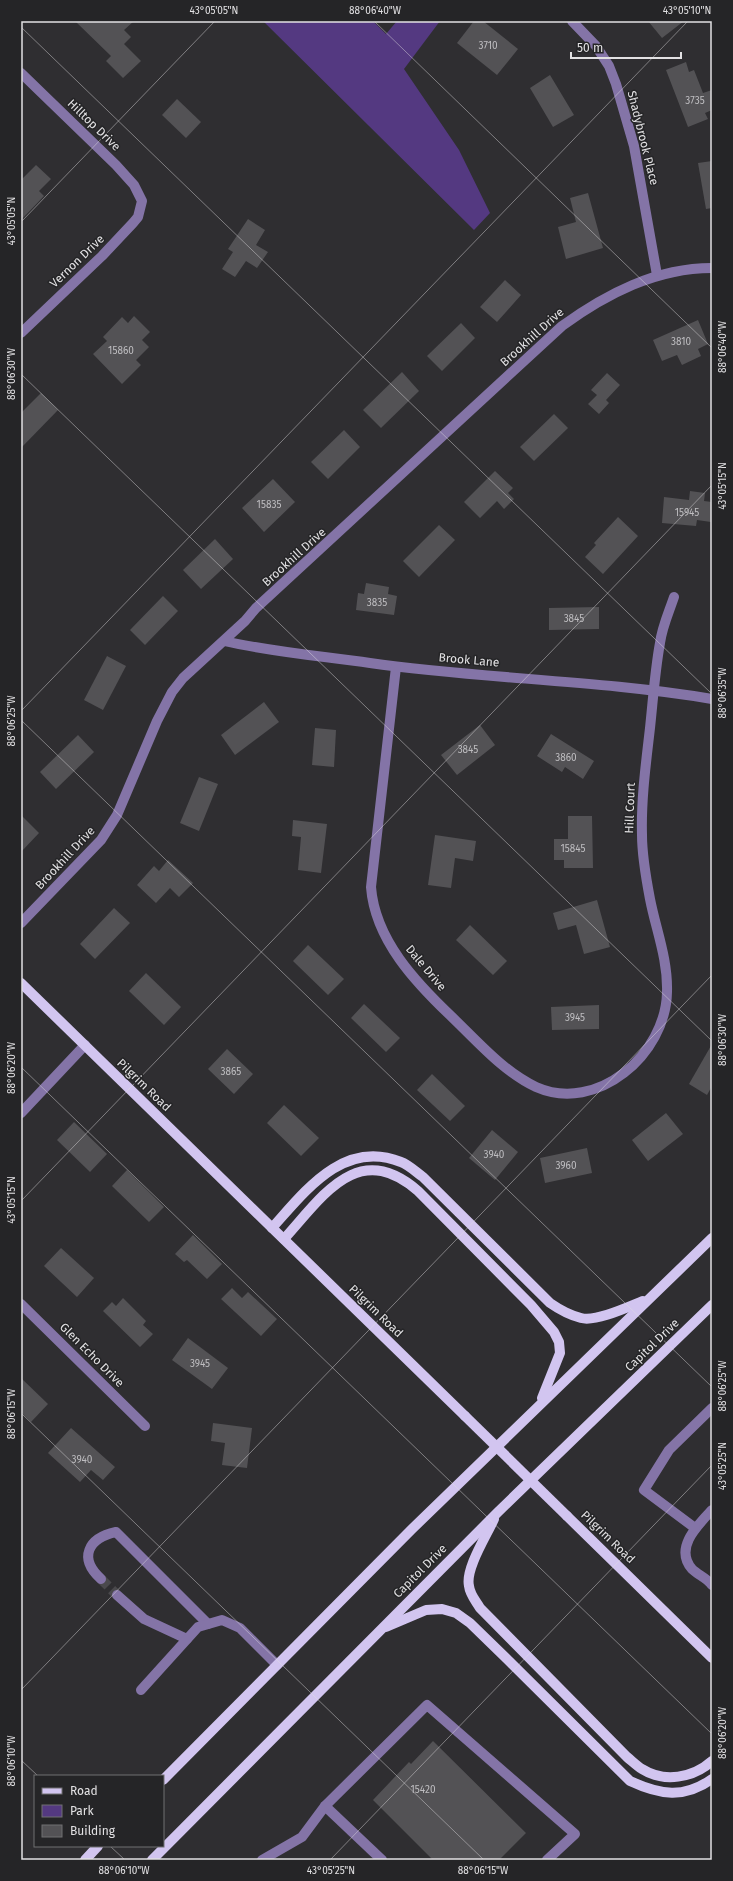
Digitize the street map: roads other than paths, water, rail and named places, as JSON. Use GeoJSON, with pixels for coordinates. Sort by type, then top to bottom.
{"type":"FeatureCollection","features":[{"type":"Feature","properties":{"kind":"main road","name":"Pilgrim Road"},"geometry":{"type":"LineString","coordinates":[[21,983],[712,1658]]}},
{"type":"Feature","properties":{"kind":"main road"},"geometry":{"type":"LineString","coordinates":[[272,1228],[303,1193],[337,1166],[348,1160],[362,1156],[386,1157],[402,1162],[423,1177],[550,1303],[564,1313],[582,1319],[599,1317],[647,1300]]}},
{"type":"Feature","properties":{"kind":"main road"},"geometry":{"type":"LineString","coordinates":[[284,1239],[330,1188],[350,1174],[379,1170],[405,1180],[531,1305],[554,1332],[559,1342],[560,1353],[540,1404]]}},
{"type":"Feature","properties":{"kind":"main road"},"geometry":{"type":"LineString","coordinates":[[164,1779],[412,1528],[712,1238]]}},
{"type":"Feature","properties":{"kind":"main road","name":"Capitol Drive"},"geometry":{"type":"LineString","coordinates":[[152,1860],[498,1512],[712,1305]]}},
{"type":"Feature","properties":{"kind":"main road"},"geometry":{"type":"LineString","coordinates":[[498,1512],[471,1569],[468,1579],[472,1596],[480,1608],[627,1757],[643,1770],[674,1778],[689,1775],[701,1770],[712,1761]]}},
{"type":"Feature","properties":{"kind":"main road"},"geometry":{"type":"LineString","coordinates":[[380,1630],[426,1610],[442,1609],[456,1613],[470,1623],[508,1659],[630,1781],[649,1790],[670,1794],[686,1792],[712,1779]]}},
{"type":"Feature","properties":{"kind":"main road"},"geometry":{"type":"LineString","coordinates":[[85,1860],[97,1847]]}},
{"type":"Feature","properties":{"kind":"street","name":"Shadybrook Place"},"geometry":{"type":"LineString","coordinates":[[572,21],[596,46],[609,66],[616,84],[635,154],[657,275]]}},
{"type":"Feature","properties":{"kind":"street","name":"Hilltop Drive"},"geometry":{"type":"LineString","coordinates":[[21,73],[134,185],[142,201]]}},
{"type":"Feature","properties":{"kind":"street","name":"Vernon Drive"},"geometry":{"type":"LineString","coordinates":[[21,333],[102,256],[133,223],[138,217],[142,201]]}},
{"type":"Feature","properties":{"kind":"street","name":"Brookhill Drive"},"geometry":{"type":"LineString","coordinates":[[21,923],[77,867],[101,840],[117,815],[157,721],[172,692],[199,663],[224,641],[256,608],[562,326],[606,297],[657,275],[690,268],[712,268]]}},
{"type":"Feature","properties":{"kind":"street","name":"Hill Court"},"geometry":{"type":"LineString","coordinates":[[662,1020],[667,994],[666,964],[650,900],[642,836],[643,784],[660,642],[674,597]]}},
{"type":"Feature","properties":{"kind":"street","name":"Brook Lane"},"geometry":{"type":"LineString","coordinates":[[224,641],[260,649],[396,667],[654,691],[712,699]]}},
{"type":"Feature","properties":{"kind":"street","name":"Dale Drive"},"geometry":{"type":"LineString","coordinates":[[396,667],[371,887],[375,912],[383,932],[410,972],[447,1012],[509,1069],[536,1086],[560,1093],[579,1093],[589,1091],[602,1086],[629,1070],[654,1039],[662,1020]]}},
{"type":"Feature","properties":{"kind":"street"},"geometry":{"type":"LineString","coordinates":[[21,1113],[85,1045]]}},
{"type":"Feature","properties":{"kind":"street","name":"Glen Echo Drive"},"geometry":{"type":"LineString","coordinates":[[21,1304],[145,1426]]}},
{"type":"Feature","properties":{"kind":"street"},"geometry":{"type":"LineString","coordinates":[[695,1528],[644,1490],[669,1450],[712,1408]]}},
{"type":"Feature","properties":{"kind":"street"},"geometry":{"type":"LineString","coordinates":[[711,1583],[693,1569],[686,1559],[686,1544],[695,1528],[712,1510]]}},
{"type":"Feature","properties":{"kind":"street"},"geometry":{"type":"LineString","coordinates":[[101,1579],[92,1571],[88,1561],[91,1545],[103,1535],[116,1532],[208,1624]]}},
{"type":"Feature","properties":{"kind":"street"},"geometry":{"type":"LineString","coordinates":[[117,1595],[144,1619],[187,1639]]}},
{"type":"Feature","properties":{"kind":"street"},"geometry":{"type":"LineString","coordinates":[[142,1690],[198,1627],[222,1620],[240,1628],[277,1665]]}},
{"type":"Feature","properties":{"kind":"street"},"geometry":{"type":"LineString","coordinates":[[262,1860],[302,1837],[325,1806],[427,1705],[575,1834],[547,1860]]}},
{"type":"Feature","properties":{"kind":"street"},"geometry":{"type":"LineString","coordinates":[[325,1806],[382,1860]]}},
{"type":"Feature","properties":{"kind":"tunnel"},"geometry":{"type":"LineString","coordinates":[[101,1579],[117,1595]]}}]}
